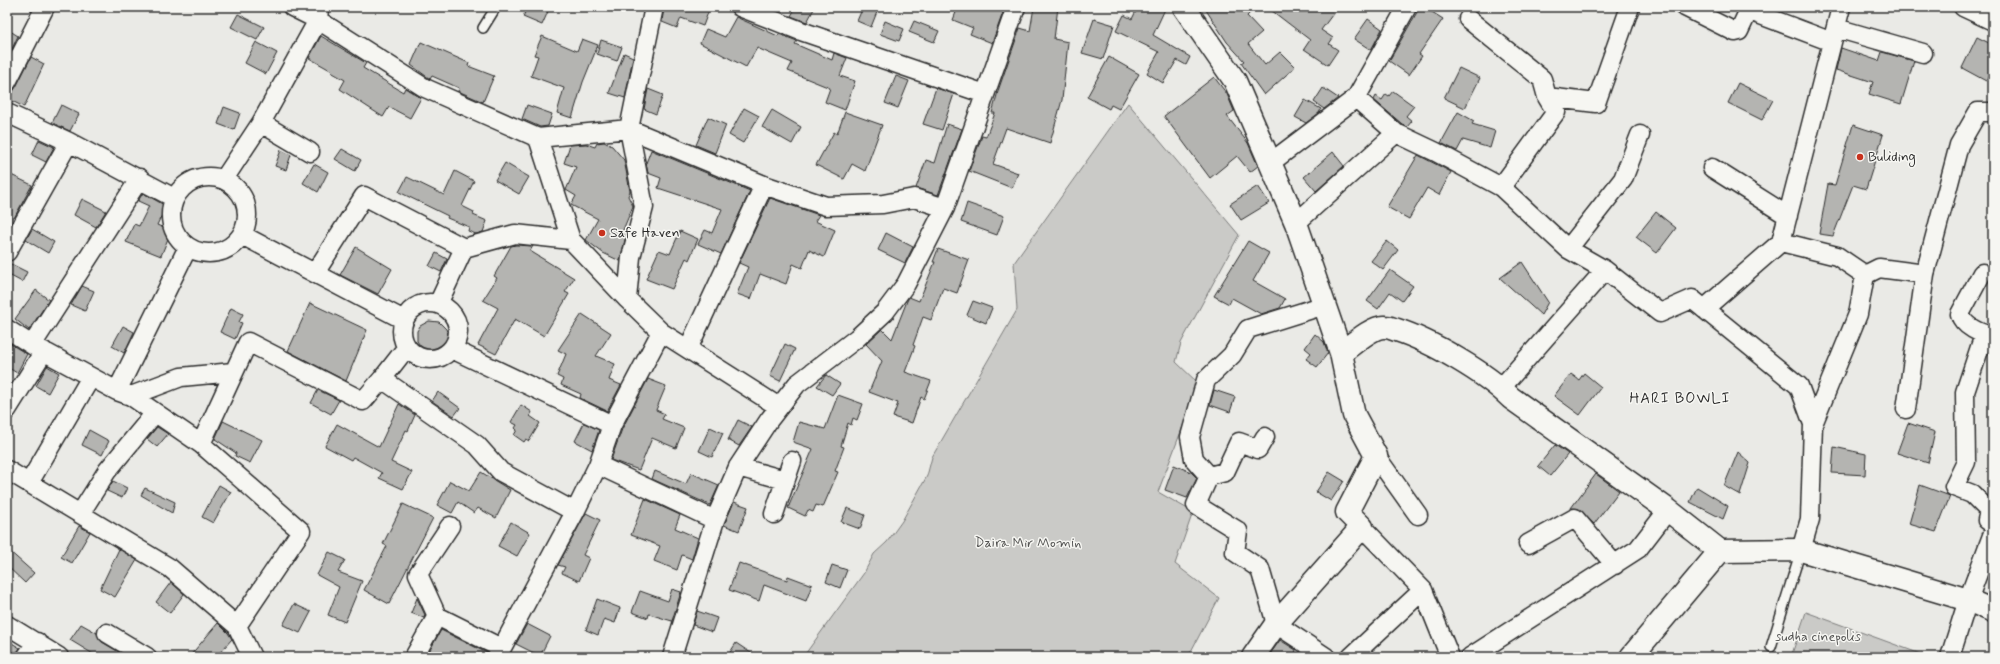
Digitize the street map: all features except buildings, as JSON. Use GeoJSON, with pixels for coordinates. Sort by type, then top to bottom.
{"type":"FeatureCollection","features":[{"type":"Feature","properties":{"kind":"street"},"geometry":{"type":"LineString","coordinates":[[7,82],[46,7]]}},
{"type":"Feature","properties":{"kind":"street"},"geometry":{"type":"LineString","coordinates":[[292,7],[319,14],[425,88],[538,138],[629,129],[764,185],[826,206],[883,204],[914,198],[945,208]]}},
{"type":"Feature","properties":{"kind":"street"},"geometry":{"type":"LineString","coordinates":[[627,299],[631,256],[644,207],[629,129],[654,7]]}},
{"type":"Feature","properties":{"kind":"street"},"geometry":{"type":"LineString","coordinates":[[740,7],[801,31],[985,94]]}},
{"type":"Feature","properties":{"kind":"street"},"geometry":{"type":"LineString","coordinates":[[672,657],[715,520],[738,467],[779,407],[797,384],[857,338],[885,312],[906,284],[945,208],[1016,7]]}},
{"type":"Feature","properties":{"kind":"street"},"geometry":{"type":"LineString","coordinates":[[1184,7],[1235,82],[1296,223],[1341,353],[1354,415],[1376,456],[1418,514]]}},
{"type":"Feature","properties":{"kind":"street"},"geometry":{"type":"LineString","coordinates":[[1270,163],[1356,98],[1407,7]]}},
{"type":"Feature","properties":{"kind":"street"},"geometry":{"type":"LineString","coordinates":[[1547,97],[1596,103],[1630,7]]}},
{"type":"Feature","properties":{"kind":"street"},"geometry":{"type":"LineString","coordinates":[[1685,7],[1735,32],[1739,31],[1748,12],[1750,11],[1834,35],[1923,53]]}},
{"type":"Feature","properties":{"kind":"street"},"geometry":{"type":"LineString","coordinates":[[1704,309],[1781,242],[1841,7]]}},
{"type":"Feature","properties":{"kind":"street"},"geometry":{"type":"LineString","coordinates":[[1963,7],[1993,21]]}},
{"type":"Feature","properties":{"kind":"street"},"geometry":{"type":"LineString","coordinates":[[224,179],[261,123],[319,14]]}},
{"type":"Feature","properties":{"kind":"street"},"geometry":{"type":"LineString","coordinates":[[1468,19],[1542,79],[1547,97],[1556,112],[1501,187]]}},
{"type":"Feature","properties":{"kind":"street"},"geometry":{"type":"LineString","coordinates":[[1356,98],[1396,133],[1436,152],[1501,187],[1568,249],[1605,270],[1660,313],[1692,299],[1799,386],[1814,424]]}},
{"type":"Feature","properties":{"kind":"street"},"geometry":{"type":"LineString","coordinates":[[1906,408],[1925,274],[1959,145],[1978,112],[1993,112]]}},
{"type":"Feature","properties":{"kind":"street"},"geometry":{"type":"LineString","coordinates":[[7,113],[140,178],[174,198]]}},
{"type":"Feature","properties":{"kind":"street"},"geometry":{"type":"LineString","coordinates":[[261,123],[310,152]]}},
{"type":"Feature","properties":{"kind":"street"},"geometry":{"type":"LineString","coordinates":[[1296,223],[1396,133]]}},
{"type":"Feature","properties":{"kind":"street"},"geometry":{"type":"LineString","coordinates":[[1568,249],[1623,179],[1640,135]]}},
{"type":"Feature","properties":{"kind":"street"},"geometry":{"type":"LineString","coordinates":[[538,138],[571,240],[627,299],[661,332],[779,407]]}},
{"type":"Feature","properties":{"kind":"street"},"geometry":{"type":"LineString","coordinates":[[7,252],[69,142]]}},
{"type":"Feature","properties":{"kind":"street"},"geometry":{"type":"LineString","coordinates":[[1712,168],[1788,216]]}},
{"type":"Feature","properties":{"kind":"street"},"geometry":{"type":"LineString","coordinates":[[213,176],[224,179],[235,186],[243,197],[247,210],[247,223],[242,235],[234,244],[223,251],[211,253],[199,252],[188,247],[180,240],[174,231],[170,220],[174,198],[180,188],[190,181],[201,177],[213,176]]}},
{"type":"Feature","properties":{"kind":"street"},"geometry":{"type":"LineString","coordinates":[[7,410],[38,348],[140,178]]}},
{"type":"Feature","properties":{"kind":"street"},"geometry":{"type":"LineString","coordinates":[[688,349],[764,185]]}},
{"type":"Feature","properties":{"kind":"street"},"geometry":{"type":"LineString","coordinates":[[315,273],[364,196],[464,248],[515,234],[571,240]]}},
{"type":"Feature","properties":{"kind":"street"},"geometry":{"type":"LineString","coordinates":[[242,235],[404,320]]}},
{"type":"Feature","properties":{"kind":"street"},"geometry":{"type":"LineString","coordinates":[[1781,242],[1837,256],[1865,275]]}},
{"type":"Feature","properties":{"kind":"street"},"geometry":{"type":"LineString","coordinates":[[124,394],[188,247]]}},
{"type":"Feature","properties":{"kind":"street"},"geometry":{"type":"LineString","coordinates":[[438,304],[464,248]]}},
{"type":"Feature","properties":{"kind":"street"},"geometry":{"type":"LineString","coordinates":[[1865,275],[1880,268],[1925,274]]}},
{"type":"Feature","properties":{"kind":"street"},"geometry":{"type":"LineString","coordinates":[[1501,388],[1605,270]]}},
{"type":"Feature","properties":{"kind":"street"},"geometry":{"type":"LineString","coordinates":[[1982,273],[1960,314],[1962,320],[1988,335],[1965,392],[1966,462],[1954,487],[1972,494],[1989,511],[1987,520],[1993,524]]}},
{"type":"Feature","properties":{"kind":"street"},"geometry":{"type":"LineString","coordinates":[[1801,550],[1810,519],[1814,424],[1858,314],[1865,275]]}},
{"type":"Feature","properties":{"kind":"street"},"geometry":{"type":"LineString","coordinates":[[422,304],[438,304],[447,308],[453,314],[458,323],[458,337],[452,349],[438,358],[420,358],[407,347],[403,338],[402,329],[404,320],[414,307],[422,304]]}},
{"type":"Feature","properties":{"kind":"street"},"geometry":{"type":"LineString","coordinates":[[1209,476],[1194,460],[1190,437],[1206,380],[1232,355],[1248,329],[1324,305]]}},
{"type":"Feature","properties":{"kind":"street"},"geometry":{"type":"LineString","coordinates":[[1341,353],[1368,333],[1385,326],[1409,334],[1438,348],[1501,388],[1511,398],[1668,510],[1720,552],[1801,550],[1968,600],[1993,611]]}},
{"type":"Feature","properties":{"kind":"street"},"geometry":{"type":"LineString","coordinates":[[7,329],[38,348],[124,394],[201,444],[301,531],[237,626]]}},
{"type":"Feature","properties":{"kind":"street"},"geometry":{"type":"LineString","coordinates":[[450,526],[418,574],[437,616],[499,653],[575,512],[598,465],[612,425],[661,332]]}},
{"type":"Feature","properties":{"kind":"street"},"geometry":{"type":"LineString","coordinates":[[201,444],[248,342],[363,401],[407,347]]}},
{"type":"Feature","properties":{"kind":"street"},"geometry":{"type":"LineString","coordinates":[[452,349],[612,425]]}},
{"type":"Feature","properties":{"kind":"street"},"geometry":{"type":"LineString","coordinates":[[124,394],[181,377],[233,372]]}},
{"type":"Feature","properties":{"kind":"street"},"geometry":{"type":"LineString","coordinates":[[29,483],[91,377]]}},
{"type":"Feature","properties":{"kind":"street"},"geometry":{"type":"LineString","coordinates":[[382,379],[477,445],[501,472],[575,512]]}},
{"type":"Feature","properties":{"kind":"street"},"geometry":{"type":"LineString","coordinates":[[80,514],[107,471],[155,413]]}},
{"type":"Feature","properties":{"kind":"street"},"geometry":{"type":"LineString","coordinates":[[1209,476],[1225,472],[1239,442],[1258,449],[1265,436]]}},
{"type":"Feature","properties":{"kind":"street"},"geometry":{"type":"LineString","coordinates":[[1376,456],[1347,512],[1423,590],[1450,657]]}},
{"type":"Feature","properties":{"kind":"street"},"geometry":{"type":"LineString","coordinates":[[774,514],[792,461]]}},
{"type":"Feature","properties":{"kind":"street"},"geometry":{"type":"LineString","coordinates":[[598,465],[715,520]]}},
{"type":"Feature","properties":{"kind":"street"},"geometry":{"type":"LineString","coordinates":[[738,467],[786,480]]}},
{"type":"Feature","properties":{"kind":"street"},"geometry":{"type":"LineString","coordinates":[[7,470],[170,568],[237,626],[252,657]]}},
{"type":"Feature","properties":{"kind":"street"},"geometry":{"type":"LineString","coordinates":[[1209,476],[1196,505],[1238,531],[1235,552],[1260,568],[1276,624],[1326,657]]}},
{"type":"Feature","properties":{"kind":"street"},"geometry":{"type":"LineString","coordinates":[[1470,657],[1638,549],[1668,510]]}},
{"type":"Feature","properties":{"kind":"street"},"geometry":{"type":"LineString","coordinates":[[1528,544],[1575,518],[1615,565]]}},
{"type":"Feature","properties":{"kind":"street"},"geometry":{"type":"LineString","coordinates":[[1253,657],[1276,624],[1362,527]]}},
{"type":"Feature","properties":{"kind":"street"},"geometry":{"type":"LineString","coordinates":[[1950,657],[1968,600],[1993,533]]}},
{"type":"Feature","properties":{"kind":"street"},"geometry":{"type":"LineString","coordinates":[[1631,657],[1720,552]]}},
{"type":"Feature","properties":{"kind":"street"},"geometry":{"type":"LineString","coordinates":[[1351,657],[1423,590]]}},
{"type":"Feature","properties":{"kind":"street"},"geometry":{"type":"LineString","coordinates":[[414,657],[437,616]]}},
{"type":"Feature","properties":{"kind":"street"},"geometry":{"type":"LineString","coordinates":[[7,624],[59,657]]}},
{"type":"Feature","properties":{"kind":"street"},"geometry":{"type":"LineString","coordinates":[[107,633],[147,657]]}},
{"type":"Feature","properties":{"kind":"street"},"geometry":{"type":"LineString","coordinates":[[26,657],[37,642]]}},
{"type":"Feature","properties":{"kind":"lane"},"geometry":{"type":"LineString","coordinates":[[483,28],[496,7]]}},
{"type":"Feature","properties":{"kind":"lane"},"geometry":{"type":"LineString","coordinates":[[1771,647],[1801,550]]}},
{"type":"Feature","properties":{"kind":"green space","name":"Daira Mir Momin"},"geometry":{"type":"Polygon","coordinates":[[[1128,103],[1239,235],[1181,343],[1176,362],[1199,384],[1158,492],[1193,512],[1175,564],[1219,598],[1188,657],[803,657],[864,573],[874,554],[887,542],[902,521],[927,476],[932,457],[1017,310],[1014,263],[1128,103]]]}},
{"type":"Feature","properties":{"kind":"green space","name":"sudha cinepolis"},"geometry":{"type":"Polygon","coordinates":[[[1806,612],[1929,657],[1791,657],[1806,612]]]}},
{"type":"Feature","properties":{"kind":"place","name":"Buliding"},"geometry":{"type":"Point","coordinates":[1860,157]}},
{"type":"Feature","properties":{"kind":"place","name":"Safe Haven"},"geometry":{"type":"Point","coordinates":[602,233]}},
{"type":"Feature","properties":{"kind":"district","name":"HARI BOWLI"},"geometry":{"type":"Point","coordinates":[1680,399]}}]}
